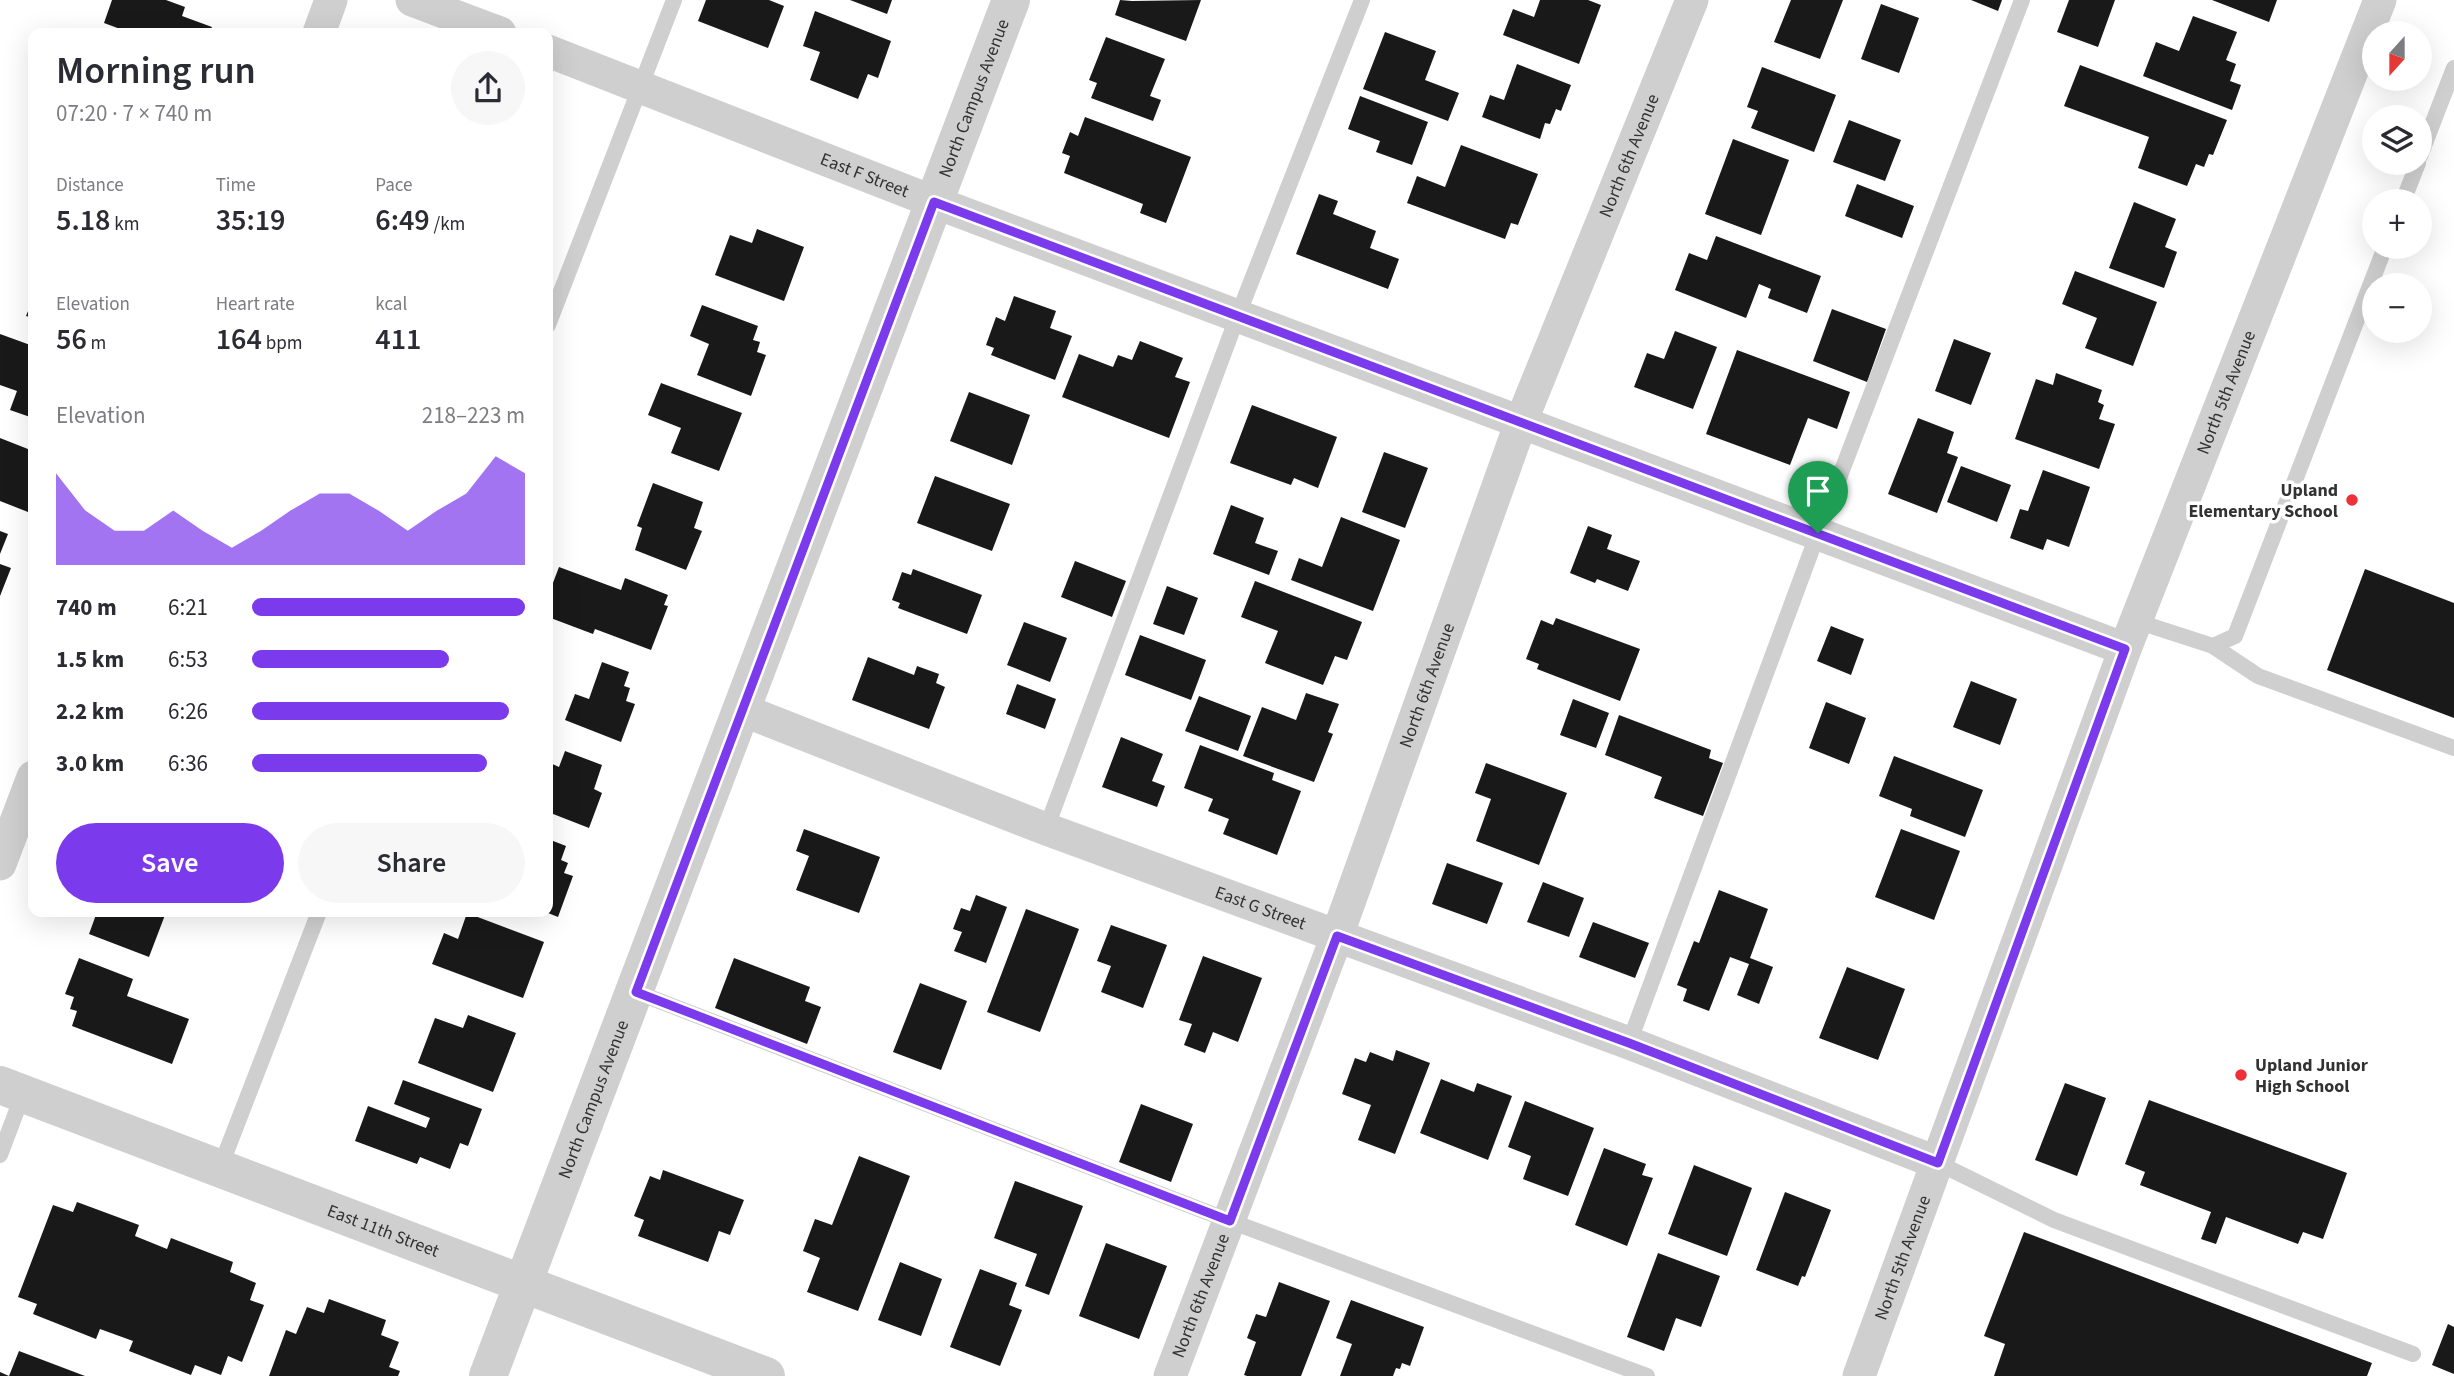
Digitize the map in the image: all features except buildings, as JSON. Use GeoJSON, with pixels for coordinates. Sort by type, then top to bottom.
{"type":"FeatureCollection","features":[{"type":"Feature","properties":{"kind":"street"},"geometry":{"type":"LineString","coordinates":[[321,28],[331,0]]}},
{"type":"Feature","properties":{"kind":"street"},"geometry":{"type":"LineString","coordinates":[[412,0],[487,28]]}},
{"type":"Feature","properties":{"kind":"street","name":"North Campus Avenue"},"geometry":{"type":"LineString","coordinates":[[488,1376],[1011,0]]}},
{"type":"Feature","properties":{"kind":"street","name":"North 6th Avenue"},"geometry":{"type":"LineString","coordinates":[[1170,1376],[1337,936],[1521,422],[1692,0]]}},
{"type":"Feature","properties":{"kind":"street","name":"North 5th Avenue"},"geometry":{"type":"LineString","coordinates":[[1859,1376],[2130,635],[2380,0]]}},
{"type":"Feature","properties":{"kind":"street","name":"East F Street"},"geometry":{"type":"LineString","coordinates":[[553,53],[934,202],[1818,533],[2130,635]]}},
{"type":"Feature","properties":{"kind":"street","name":"East G Street"},"geometry":{"type":"LineString","coordinates":[[741,710],[1045,829],[1629,1043],[1938,1163]]}},
{"type":"Feature","properties":{"kind":"street"},"geometry":{"type":"LineString","coordinates":[[0,864],[28,790]]}},
{"type":"Feature","properties":{"kind":"street","name":"East 11th Street"},"geometry":{"type":"LineString","coordinates":[[12,1090],[766,1376]]}},
{"type":"Feature","properties":{"kind":"lane"},"geometry":{"type":"LineString","coordinates":[[553,312],[674,0]]}},
{"type":"Feature","properties":{"kind":"lane"},"geometry":{"type":"LineString","coordinates":[[1045,829],[1238,316],[1362,0]]}},
{"type":"Feature","properties":{"kind":"lane"},"geometry":{"type":"LineString","coordinates":[[1629,1043],[1818,533],[2022,0]]}},
{"type":"Feature","properties":{"kind":"lane"},"geometry":{"type":"LineString","coordinates":[[2432,125],[2454,68]]}},
{"type":"Feature","properties":{"kind":"lane"},"geometry":{"type":"LineString","coordinates":[[2213,646],[2235,636],[2380,259]]}},
{"type":"Feature","properties":{"kind":"lane"},"geometry":{"type":"LineString","coordinates":[[2130,635],[2213,646],[2258,676],[2454,748]]}},
{"type":"Feature","properties":{"kind":"lane"},"geometry":{"type":"LineString","coordinates":[[219,1168],[317,917]]}},
{"type":"Feature","properties":{"kind":"lane"},"geometry":{"type":"LineString","coordinates":[[636,992],[1230,1221],[1647,1376]]}},
{"type":"Feature","properties":{"kind":"lane"},"geometry":{"type":"LineString","coordinates":[[0,1155],[12,1090]]}},
{"type":"Feature","properties":{"kind":"lane"},"geometry":{"type":"LineString","coordinates":[[1938,1163],[2054,1220],[2413,1354]]}},
{"type":"Feature","properties":{"kind":"place","name":"Upland Elementary School"},"geometry":{"type":"Point","coordinates":[2352,500]}},
{"type":"Feature","properties":{"kind":"place","name":"Upland Junior High School"},"geometry":{"type":"Point","coordinates":[2241,1075]}},
{"type":"Feature","properties":{"kind":"route"},"geometry":{"type":"LineString","coordinates":[[934,202],[1818,533],[2125,649],[1938,1163],[1629,1043],[1337,936],[1230,1221],[636,992],[934,202]]}}]}
